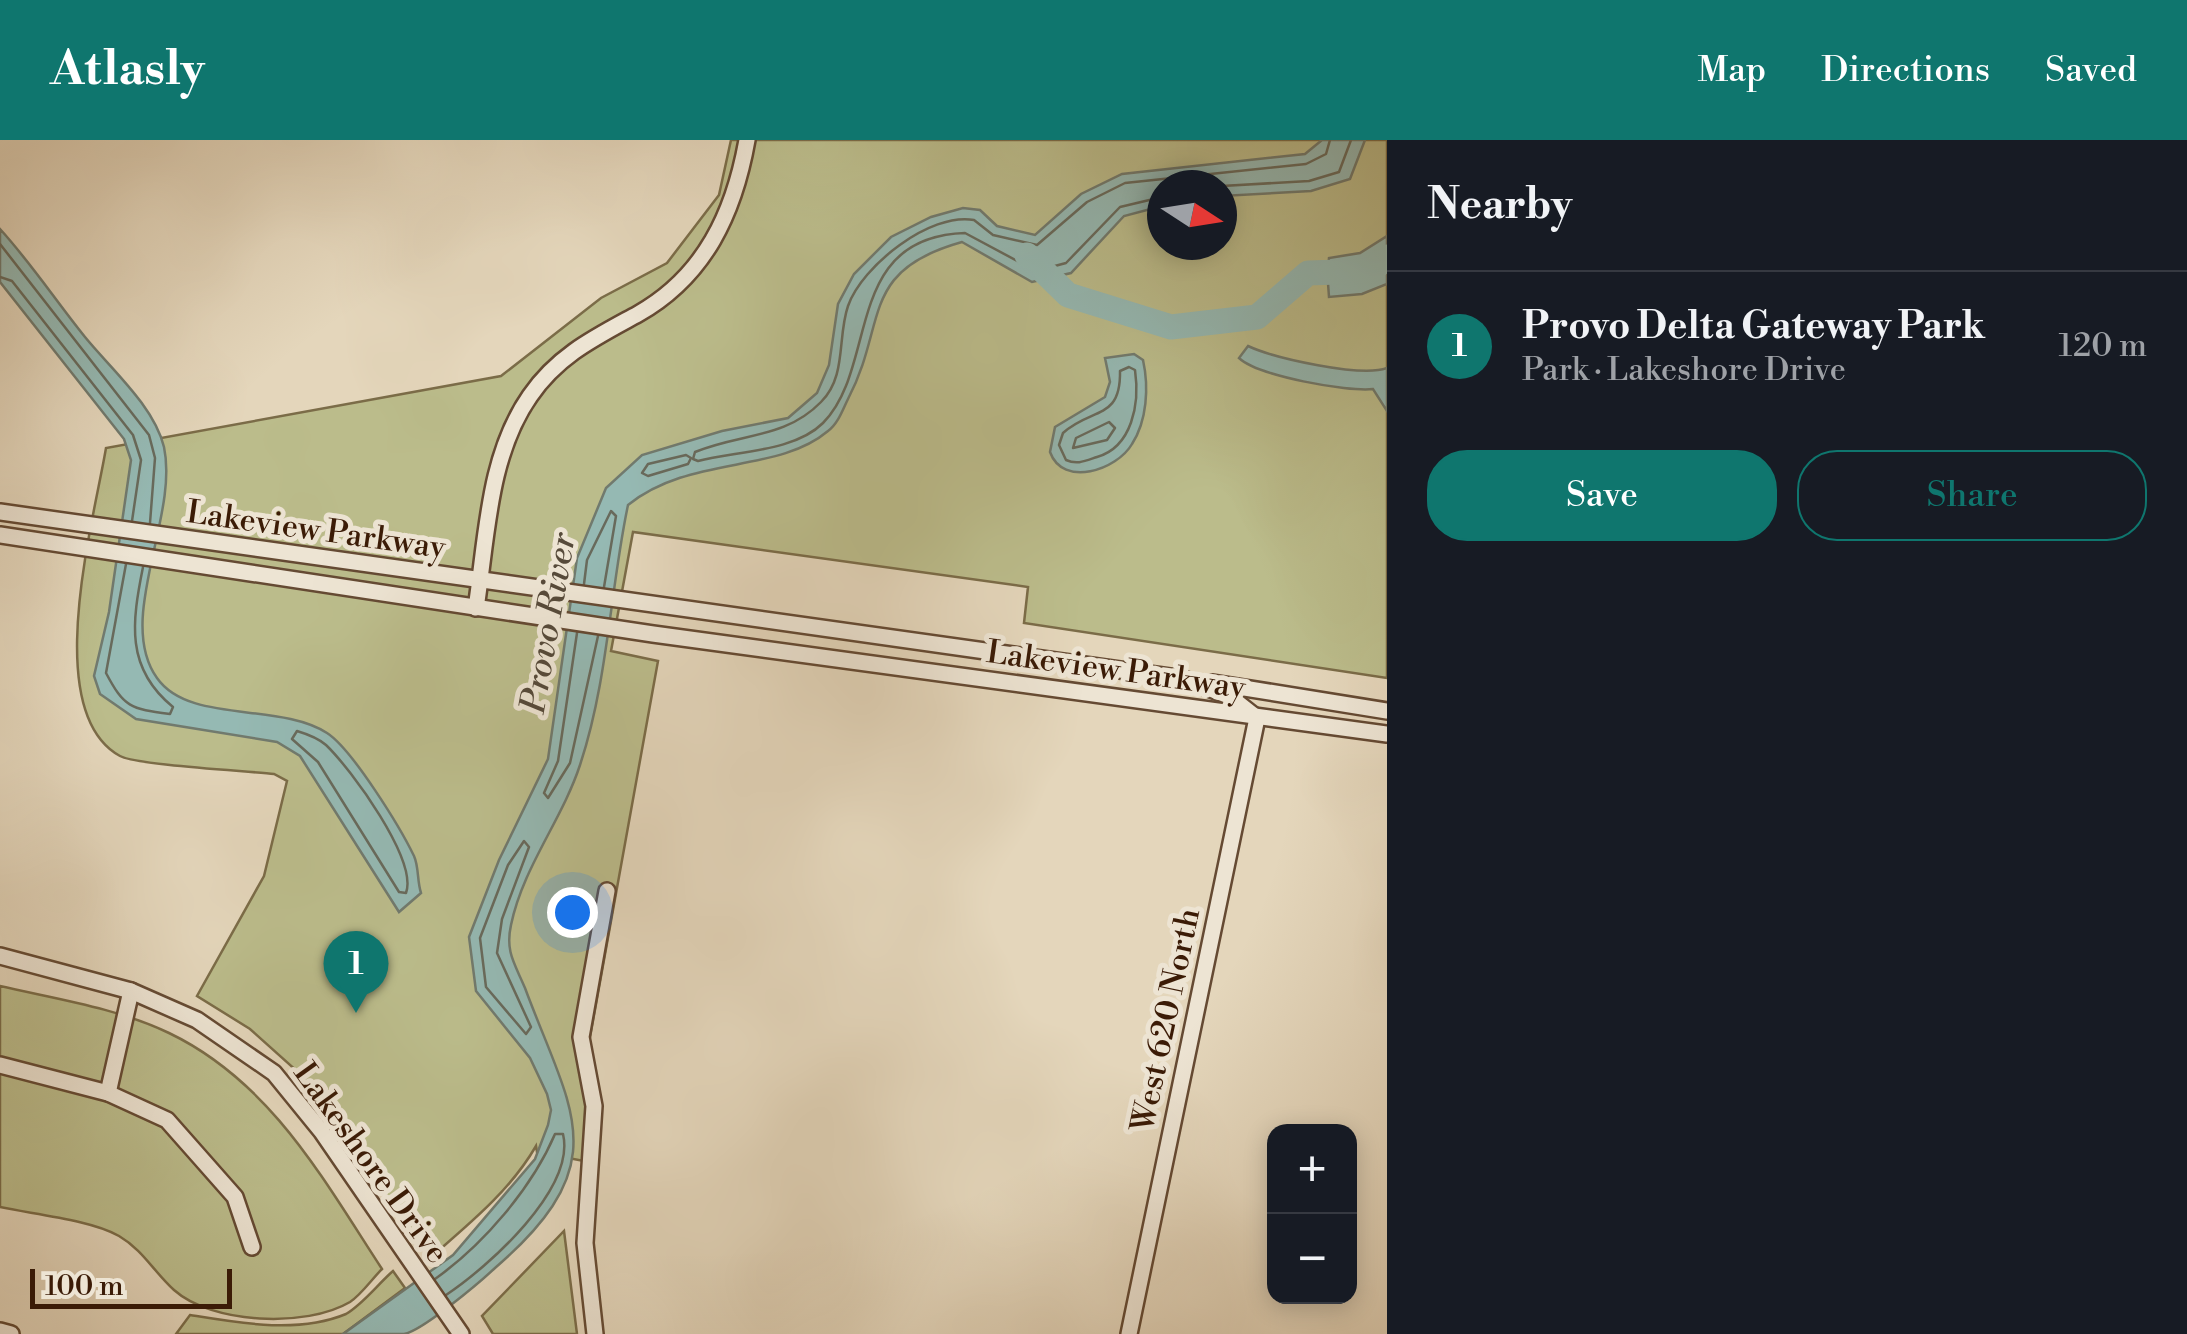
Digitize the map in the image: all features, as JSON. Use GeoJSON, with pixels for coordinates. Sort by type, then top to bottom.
{"type":"FeatureCollection","features":[{"type":"Feature","properties":{"kind":"street"},"geometry":{"type":"LineString","coordinates":[[476,608],[498,467],[522,410],[550,371],[576,348],[656,302],[696,266],[718,234],[733,200],[746,140]]}},
{"type":"Feature","properties":{"kind":"street","name":"Lakeview Parkway"},"geometry":{"type":"LineString","coordinates":[[0,512],[1184,679],[1230,696],[1257,718]]}},
{"type":"Feature","properties":{"kind":"street","name":"Lakeview Parkway"},"geometry":{"type":"LineString","coordinates":[[0,535],[476,608],[1257,718]]}},
{"type":"Feature","properties":{"kind":"street"},"geometry":{"type":"LineString","coordinates":[[1184,679],[1278,690],[1387,711]]}},
{"type":"Feature","properties":{"kind":"street"},"geometry":{"type":"LineString","coordinates":[[1257,718],[1387,734]]}},
{"type":"Feature","properties":{"kind":"street","name":"West 620 North"},"geometry":{"type":"LineString","coordinates":[[1129,1334],[1257,718]]}},
{"type":"Feature","properties":{"kind":"street"},"geometry":{"type":"LineString","coordinates":[[595,1334],[585,1243],[594,1106],[581,1037],[607,891]]}},
{"type":"Feature","properties":{"kind":"street","name":"Lakeshore Drive"},"geometry":{"type":"LineString","coordinates":[[0,956],[131,991],[196,1020],[274,1073],[322,1132],[461,1334]]}},
{"type":"Feature","properties":{"kind":"street"},"geometry":{"type":"LineString","coordinates":[[108,1094],[131,991]]}},
{"type":"Feature","properties":{"kind":"street"},"geometry":{"type":"LineString","coordinates":[[0,1065],[108,1094],[166,1120],[235,1198],[252,1248]]}},
{"type":"Feature","properties":{"kind":"street"},"geometry":{"type":"LineString","coordinates":[[0,1332],[12,1334]]}},
{"type":"Feature","properties":{"kind":"green space"},"geometry":{"type":"Polygon","coordinates":[[[731,140],[1387,140],[1387,678],[1024,623],[1028,587],[633,532],[611,651],[658,661],[583,1076],[589,1104],[589,1162],[537,1152],[536,1146],[501,1192],[430,1258],[298,1072],[250,1029],[197,996],[264,876],[287,781],[274,774],[130,759],[120,756],[96,733],[82,699],[77,658],[78,613],[106,448],[501,376],[601,298],[667,263],[719,195],[731,140]]]}},
{"type":"Feature","properties":{"kind":"green space"},"geometry":{"type":"Polygon","coordinates":[[[0,986],[129,1017],[169,1033],[205,1054],[266,1105],[292,1136],[382,1269],[354,1299],[331,1310],[285,1319],[235,1316],[211,1310],[174,1290],[135,1248],[107,1230],[0,1207],[0,986]]]}},
{"type":"Feature","properties":{"kind":"green space"},"geometry":{"type":"Polygon","coordinates":[[[564,1231],[577,1334],[493,1334],[482,1316],[564,1231]]]}},
{"type":"Feature","properties":{"kind":"green space"},"geometry":{"type":"Polygon","coordinates":[[[393,1271],[405,1288],[343,1334],[176,1334],[190,1315],[268,1325],[328,1320],[352,1310],[393,1271]]]}},
{"type":"Feature","properties":{"kind":"water"},"geometry":{"type":"Polygon","coordinates":[[[1322,140],[1365,140],[1350,179],[1311,191],[1237,195],[1237,170],[1159,170],[1305,154],[1322,140]]]}},
{"type":"Feature","properties":{"kind":"water"},"geometry":{"type":"Polygon","coordinates":[[[1147,171],[1147,210],[1124,216],[1071,273],[1032,282],[962,242],[929,254],[906,268],[891,284],[881,303],[860,372],[840,416],[828,431],[784,454],[678,478],[628,505],[589,733],[572,785],[524,883],[509,934],[512,958],[568,1103],[573,1135],[571,1166],[558,1197],[533,1231],[436,1316],[404,1334],[343,1334],[453,1255],[535,1159],[548,1125],[551,1110],[547,1094],[530,1058],[476,991],[469,937],[499,860],[548,759],[577,558],[606,488],[642,455],[722,431],[788,418],[817,393],[829,365],[838,304],[854,274],[891,237],[931,217],[963,208],[980,210],[997,226],[1035,235],[1081,194],[1122,174],[1147,171]]]}},
{"type":"Feature","properties":{"kind":"water"},"geometry":{"type":"Polygon","coordinates":[[[0,229],[141,403],[159,432],[166,475],[142,627],[146,654],[157,678],[190,702],[285,718],[327,733],[337,742],[375,790],[416,860],[421,893],[399,912],[300,756],[277,742],[136,719],[100,694],[94,676],[109,612],[131,460],[124,439],[0,282],[0,229]]]}},
{"type":"Feature","properties":{"kind":"water"},"geometry":{"type":"Polygon","coordinates":[[[1387,236],[1387,284],[1362,294],[1329,297],[1328,283],[1339,275],[1328,269],[1329,258],[1360,253],[1387,236]]]}},
{"type":"Feature","properties":{"kind":"water"},"geometry":{"type":"Polygon","coordinates":[[[1248,346],[1339,369],[1387,368],[1387,411],[1373,389],[1303,381],[1249,365],[1239,358],[1248,346]]]}},
{"type":"Feature","properties":{"kind":"water"},"geometry":{"type":"Polygon","coordinates":[[[1134,354],[1143,360],[1146,392],[1144,414],[1132,444],[1103,467],[1066,470],[1050,452],[1055,427],[1105,397],[1110,382],[1105,358],[1134,354]]]}},
{"type":"Feature","properties":{"kind":"waterway","name":"Provo River"},"geometry":{"type":"LineString","coordinates":[[1027,255],[1068,295],[1171,327],[1257,317],[1308,273],[1371,271],[1387,257]]}},
{"type":"Feature","properties":{"kind":"place","name":"Provo Delta Gateway Park"},"geometry":{"type":"Point","coordinates":[356,1013]}}]}
